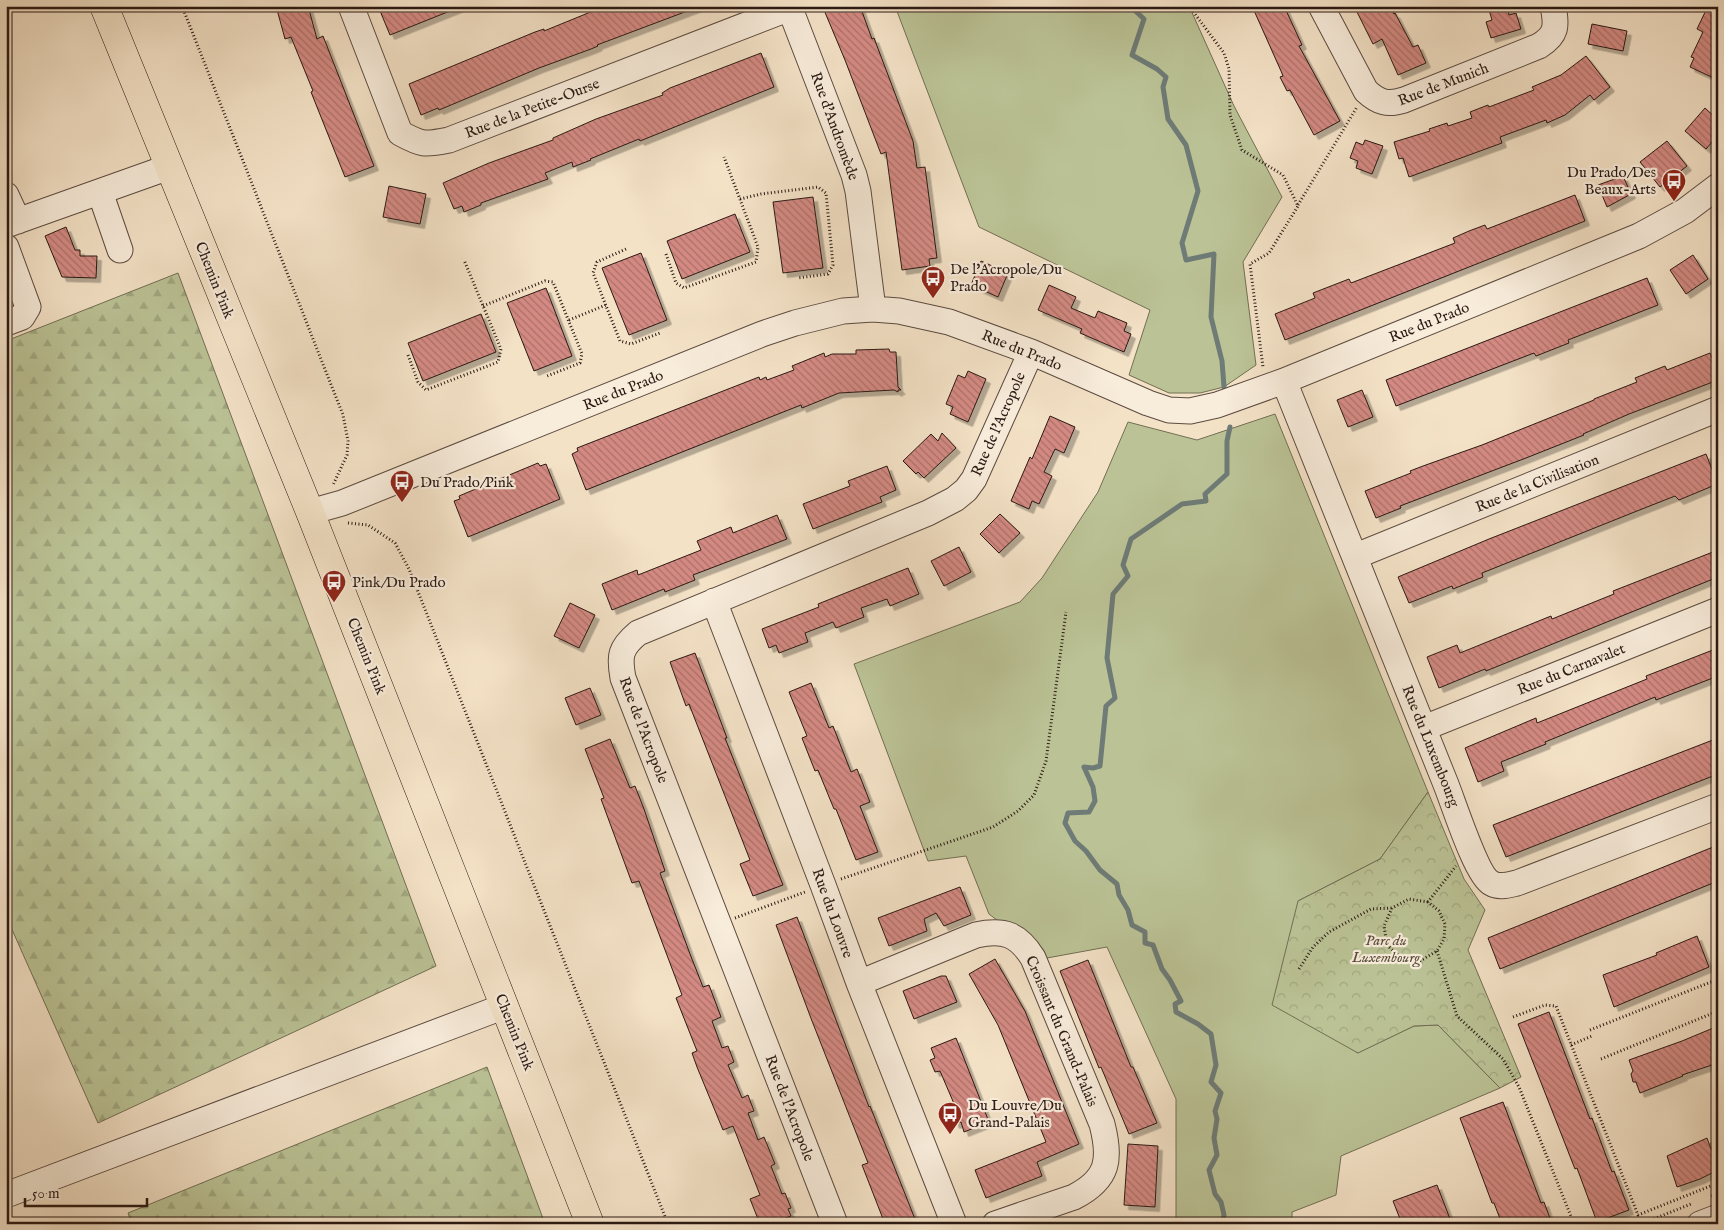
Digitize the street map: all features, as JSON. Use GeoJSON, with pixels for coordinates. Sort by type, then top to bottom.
{"type":"FeatureCollection","features":[{"type":"Feature","properties":{"kind":"main road","name":"Chemin Pink"},"geometry":{"type":"LineString","coordinates":[[104,6],[310,512],[590,1224]]}},
{"type":"Feature","properties":{"kind":"street","name":"Rue de la Petite-Ourse"},"geometry":{"type":"LineString","coordinates":[[351,6],[400,133],[418,143],[429,144],[458,136],[789,7]]}},
{"type":"Feature","properties":{"kind":"street"},"geometry":{"type":"LineString","coordinates":[[1321,6],[1366,91]]}},
{"type":"Feature","properties":{"kind":"street","name":"Rue de Munich"},"geometry":{"type":"LineString","coordinates":[[1366,91],[1374,99],[1384,103],[1394,103],[1539,46],[1548,41],[1554,32],[1556,20],[1553,6]]}},
{"type":"Feature","properties":{"kind":"street","name":"Rue d'Andromède"},"geometry":{"type":"LineString","coordinates":[[789,7],[854,175],[858,191],[873,309]]}},
{"type":"Feature","properties":{"kind":"street"},"geometry":{"type":"LineString","coordinates":[[6,195],[12,223],[169,167]]}},
{"type":"Feature","properties":{"kind":"street"},"geometry":{"type":"LineString","coordinates":[[100,192],[120,250]]}},
{"type":"Feature","properties":{"kind":"street","name":"Rue du Prado"},"geometry":{"type":"LineString","coordinates":[[310,512],[351,499],[762,334],[795,323],[843,311],[873,309],[899,311],[949,322],[1031,352],[1148,403],[1169,410],[1190,411],[1217,405],[1277,384],[1639,236],[1714,197]]}},
{"type":"Feature","properties":{"kind":"street"},"geometry":{"type":"LineString","coordinates":[[6,247],[28,307],[22,317],[6,323]]}},
{"type":"Feature","properties":{"kind":"street","name":"Rue de l'Acropole"},"geometry":{"type":"LineString","coordinates":[[835,1224],[623,678],[620,663],[622,652],[627,642],[638,633],[928,513],[960,494],[974,479],[981,466],[1031,352]]}},
{"type":"Feature","properties":{"kind":"street","name":"Rue du Luxembourg"},"geometry":{"type":"LineString","coordinates":[[1277,384],[1356,556],[1470,848],[1481,874],[1490,883],[1502,886],[1517,883],[1718,806]]}},
{"type":"Feature","properties":{"kind":"street","name":"Rue de la Civilisation"},"geometry":{"type":"LineString","coordinates":[[1356,556],[1718,409]]}},
{"type":"Feature","properties":{"kind":"street","name":"Rue du Louvre"},"geometry":{"type":"LineString","coordinates":[[714,601],[859,983],[954,1224]]}},
{"type":"Feature","properties":{"kind":"street","name":"Rue du Carnavalet"},"geometry":{"type":"LineString","coordinates":[[1424,728],[1718,610]]}},
{"type":"Feature","properties":{"kind":"street","name":"Croissant du Grand-Palais"},"geometry":{"type":"LineString","coordinates":[[859,983],[976,935],[989,932],[1002,932],[1015,937],[1026,946],[1033,958],[1102,1124],[1107,1151],[1106,1162],[1095,1184],[1085,1191],[1074,1197],[995,1224]]}},
{"type":"Feature","properties":{"kind":"street"},"geometry":{"type":"LineString","coordinates":[[6,1195],[505,1006]]}},
{"type":"Feature","properties":{"kind":"street"},"geometry":{"type":"LineString","coordinates":[[1697,1213],[1714,1207]]}},
{"type":"Feature","properties":{"kind":"path"},"geometry":{"type":"LineString","coordinates":[[182,6],[288,272],[346,426],[347,455],[331,490]]}},
{"type":"Feature","properties":{"kind":"path"},"geometry":{"type":"LineString","coordinates":[[1190,6],[1224,53],[1228,69],[1230,115],[1242,150],[1283,175],[1298,206]]}},
{"type":"Feature","properties":{"kind":"path"},"geometry":{"type":"LineString","coordinates":[[1277,384],[1264,372],[1250,264],[1269,253],[1366,91]]}},
{"type":"Feature","properties":{"kind":"path"},"geometry":{"type":"LineString","coordinates":[[666,254],[676,283],[684,288],[756,262],[758,247],[724,158]]}},
{"type":"Feature","properties":{"kind":"path"},"geometry":{"type":"LineString","coordinates":[[740,199],[761,194],[818,187],[826,193],[833,265],[828,274],[797,278]]}},
{"type":"Feature","properties":{"kind":"path"},"geometry":{"type":"LineString","coordinates":[[626,249],[597,262],[594,273],[620,341],[631,344],[660,333]]}},
{"type":"Feature","properties":{"kind":"path"},"geometry":{"type":"LineString","coordinates":[[408,355],[418,382],[426,390],[498,362],[501,349],[464,260]]}},
{"type":"Feature","properties":{"kind":"path"},"geometry":{"type":"LineString","coordinates":[[483,306],[545,281],[553,282],[582,354],[580,363],[547,376]]}},
{"type":"Feature","properties":{"kind":"path"},"geometry":{"type":"LineString","coordinates":[[569,320],[606,305]]}},
{"type":"Feature","properties":{"kind":"path"},"geometry":{"type":"LineString","coordinates":[[344,522],[368,525],[396,543],[409,569],[668,1224]]}},
{"type":"Feature","properties":{"kind":"path"},"geometry":{"type":"LineString","coordinates":[[718,924],[823,885],[993,827],[1018,811],[1034,795],[1046,761],[1066,612]]}},
{"type":"Feature","properties":{"kind":"path"},"geometry":{"type":"LineString","coordinates":[[1428,902],[1470,848]]}},
{"type":"Feature","properties":{"kind":"path"},"geometry":{"type":"LineString","coordinates":[[1299,969],[1313,947],[1328,932],[1371,910],[1392,908],[1409,899],[1428,902],[1439,911],[1445,924],[1444,939],[1437,951],[1420,961],[1401,958],[1387,945],[1384,926],[1392,908]]}},
{"type":"Feature","properties":{"kind":"path"},"geometry":{"type":"LineString","coordinates":[[1437,951],[1457,1016],[1503,1059],[1518,1087],[1574,1224]]}},
{"type":"Feature","properties":{"kind":"path"},"geometry":{"type":"LineString","coordinates":[[1590,1030],[1716,980],[1718,985]]}},
{"type":"Feature","properties":{"kind":"path"},"geometry":{"type":"LineString","coordinates":[[1601,1059],[1718,1011],[1714,1002],[1718,998]]}},
{"type":"Feature","properties":{"kind":"path"},"geometry":{"type":"LineString","coordinates":[[1513,1017],[1545,1005],[1556,1006],[1638,1215],[1718,1183]]}},
{"type":"Feature","properties":{"kind":"path"},"geometry":{"type":"LineString","coordinates":[[1571,1044],[1592,1036]]}},
{"type":"Feature","properties":{"kind":"path"},"geometry":{"type":"LineString","coordinates":[[1714,1207],[1718,1194]]}},
{"type":"Feature","properties":{"kind":"path"},"geometry":{"type":"LineString","coordinates":[[1641,1224],[1697,1213]]}},
{"type":"Feature","properties":{"kind":"green space"},"geometry":{"type":"Polygon","coordinates":[[[895,6],[1189,6],[1234,106],[1282,197],[1243,262],[1256,365],[1224,387],[1200,393],[1169,393],[1129,375],[1150,310],[979,227],[895,6]]]}},
{"type":"Feature","properties":{"kind":"green space"},"geometry":{"type":"Polygon","coordinates":[[[178,273],[436,966],[98,1123],[6,916],[6,341],[178,273]]]}},
{"type":"Feature","properties":{"kind":"green space"},"geometry":{"type":"Polygon","coordinates":[[[1275,414],[1428,792],[1380,859],[1298,901],[1357,1053],[1414,1026],[1438,1025],[1500,1088],[1341,1156],[1336,1195],[1292,1212],[1292,1224],[1176,1224],[1176,1099],[1107,947],[1047,958],[989,914],[966,856],[928,861],[854,664],[1020,602],[1042,578],[1098,492],[1128,422],[1197,440],[1275,414]]]}},
{"type":"Feature","properties":{"kind":"green space","name":"Parc du Luxembourg"},"geometry":{"type":"Polygon","coordinates":[[[1428,792],[1464,879],[1485,910],[1468,950],[1521,1077],[1500,1088],[1438,1025],[1414,1026],[1358,1053],[1272,1005],[1298,901],[1380,859],[1428,792]]]}},
{"type":"Feature","properties":{"kind":"green space"},"geometry":{"type":"Polygon","coordinates":[[[487,1067],[545,1224],[132,1224],[128,1213],[487,1067]]]}},
{"type":"Feature","properties":{"kind":"building"},"geometry":{"type":"Polygon","coordinates":[[[276,6],[308,6],[317,39],[323,36],[374,166],[345,177],[291,37],[285,39],[276,6]]]}},
{"type":"Feature","properties":{"kind":"building"},"geometry":{"type":"Polygon","coordinates":[[[378,6],[460,6],[460,7],[390,35],[378,6]]]}},
{"type":"Feature","properties":{"kind":"building"},"geometry":{"type":"Polygon","coordinates":[[[602,6],[698,7],[539,68],[439,110],[438,108],[421,115],[409,84],[602,6]]]}},
{"type":"Feature","properties":{"kind":"building"},"geometry":{"type":"Polygon","coordinates":[[[824,6],[860,6],[872,39],[874,38],[913,141],[917,168],[925,167],[937,258],[929,259],[930,266],[902,270],[886,152],[881,154],[824,6]]]}},
{"type":"Feature","properties":{"kind":"building"},"geometry":{"type":"Polygon","coordinates":[[[1252,6],[1284,6],[1302,45],[1299,46],[1340,121],[1314,135],[1290,90],[1287,91],[1280,77],[1283,76],[1252,6]]]}},
{"type":"Feature","properties":{"kind":"building"},"geometry":{"type":"Polygon","coordinates":[[[1365,6],[1390,6],[1413,47],[1418,45],[1426,63],[1398,75],[1382,39],[1373,44],[1356,10],[1365,6]]]}},
{"type":"Feature","properties":{"kind":"building"},"geometry":{"type":"Polygon","coordinates":[[[1507,6],[1509,15],[1516,13],[1521,29],[1491,38],[1486,22],[1492,20],[1489,10],[1507,6]]]}},
{"type":"Feature","properties":{"kind":"building"},"geometry":{"type":"Polygon","coordinates":[[[1708,6],[1718,6],[1718,80],[1690,67],[1694,58],[1691,57],[1703,32],[1697,29],[1708,6]]]}},
{"type":"Feature","properties":{"kind":"building"},"geometry":{"type":"Polygon","coordinates":[[[1592,24],[1627,31],[1623,51],[1588,44],[1592,24]]]}},
{"type":"Feature","properties":{"kind":"building"},"geometry":{"type":"Polygon","coordinates":[[[761,53],[774,87],[640,141],[639,139],[573,167],[572,162],[545,173],[548,179],[481,203],[481,205],[464,212],[462,206],[454,209],[443,183],[489,163],[553,140],[553,138],[596,119],[663,95],[662,93],[670,88],[761,53]]]}},
{"type":"Feature","properties":{"kind":"building"},"geometry":{"type":"Polygon","coordinates":[[[1586,56],[1610,87],[1594,100],[1590,95],[1565,115],[1547,123],[1546,120],[1500,137],[1502,143],[1409,177],[1403,158],[1399,159],[1394,142],[1430,131],[1429,129],[1447,123],[1448,126],[1472,118],[1470,112],[1534,90],[1532,87],[1561,75],[1586,56]]]}},
{"type":"Feature","properties":{"kind":"building"},"geometry":{"type":"Polygon","coordinates":[[[1705,108],[1718,120],[1718,135],[1706,149],[1685,131],[1705,108]]]}},
{"type":"Feature","properties":{"kind":"building"},"geometry":{"type":"Polygon","coordinates":[[[1365,140],[1383,146],[1372,174],[1356,168],[1358,161],[1350,158],[1356,142],[1363,145],[1365,140]]]}},
{"type":"Feature","properties":{"kind":"building"},"geometry":{"type":"Polygon","coordinates":[[[1667,141],[1687,166],[1660,187],[1640,162],[1667,141]]]}},
{"type":"Feature","properties":{"kind":"building"},"geometry":{"type":"Polygon","coordinates":[[[1623,176],[1631,194],[1607,207],[1598,185],[1623,176]]]}},
{"type":"Feature","properties":{"kind":"building"},"geometry":{"type":"Polygon","coordinates":[[[389,186],[426,194],[420,224],[383,217],[389,186]]]}},
{"type":"Feature","properties":{"kind":"building"},"geometry":{"type":"Polygon","coordinates":[[[1575,195],[1585,221],[1285,340],[1275,314],[1315,298],[1313,293],[1349,279],[1351,283],[1455,243],[1453,238],[1469,231],[1485,225],[1487,229],[1575,195]]]}},
{"type":"Feature","properties":{"kind":"building"},"geometry":{"type":"Polygon","coordinates":[[[813,197],[823,268],[783,273],[773,202],[813,197]]]}},
{"type":"Feature","properties":{"kind":"building"},"geometry":{"type":"Polygon","coordinates":[[[735,214],[750,252],[682,279],[667,241],[735,214]]]}},
{"type":"Feature","properties":{"kind":"building"},"geometry":{"type":"Polygon","coordinates":[[[66,227],[75,250],[80,250],[80,256],[97,256],[96,278],[62,277],[45,236],[66,227]]]}},
{"type":"Feature","properties":{"kind":"building"},"geometry":{"type":"Polygon","coordinates":[[[641,253],[667,320],[629,335],[602,268],[641,253]]]}},
{"type":"Feature","properties":{"kind":"building"},"geometry":{"type":"Polygon","coordinates":[[[1693,255],[1708,279],[1686,294],[1670,270],[1693,255]]]}},
{"type":"Feature","properties":{"kind":"building"},"geometry":{"type":"Polygon","coordinates":[[[981,261],[1008,273],[998,297],[971,285],[981,261]]]}},
{"type":"Feature","properties":{"kind":"building"},"geometry":{"type":"Polygon","coordinates":[[[1647,278],[1658,305],[1568,340],[1569,343],[1536,356],[1534,353],[1396,406],[1386,380],[1647,278]]]}},
{"type":"Feature","properties":{"kind":"building"},"geometry":{"type":"Polygon","coordinates":[[[1049,285],[1076,297],[1071,308],[1095,318],[1098,311],[1127,323],[1124,331],[1131,334],[1124,352],[1080,333],[1082,329],[1038,310],[1049,285]]]}},
{"type":"Feature","properties":{"kind":"building"},"geometry":{"type":"Polygon","coordinates":[[[546,288],[572,356],[534,371],[507,303],[546,288]]]}},
{"type":"Feature","properties":{"kind":"building"},"geometry":{"type":"Polygon","coordinates":[[[481,314],[496,352],[423,381],[408,343],[481,314]]]}},
{"type":"Feature","properties":{"kind":"building"},"geometry":{"type":"Polygon","coordinates":[[[889,349],[890,352],[896,352],[898,387],[901,390],[898,390],[898,392],[894,390],[839,393],[802,408],[801,405],[586,490],[572,454],[578,451],[577,448],[759,377],[760,380],[766,377],[767,380],[794,370],[792,366],[824,353],[825,357],[832,354],[856,354],[856,350],[889,349]]]}},
{"type":"Feature","properties":{"kind":"building"},"geometry":{"type":"Polygon","coordinates":[[[1710,353],[1718,372],[1718,380],[1629,414],[1584,435],[1526,458],[1400,506],[1401,508],[1376,518],[1365,491],[1411,473],[1410,471],[1482,445],[1594,400],[1637,382],[1635,378],[1665,366],[1667,370],[1710,353]]]}},
{"type":"Feature","properties":{"kind":"building"},"geometry":{"type":"Polygon","coordinates":[[[968,371],[986,379],[968,422],[950,414],[953,407],[946,404],[958,375],[965,378],[968,371]]]}},
{"type":"Feature","properties":{"kind":"building"},"geometry":{"type":"Polygon","coordinates":[[[1362,390],[1373,417],[1348,427],[1337,400],[1362,390]]]}},
{"type":"Feature","properties":{"kind":"building"},"geometry":{"type":"Polygon","coordinates":[[[1050,416],[1075,427],[1064,453],[1055,449],[1044,472],[1052,476],[1039,504],[1032,501],[1029,509],[1011,501],[1030,457],[1032,459],[1050,416]]]}},
{"type":"Feature","properties":{"kind":"building"},"geometry":{"type":"Polygon","coordinates":[[[942,433],[956,448],[924,478],[918,472],[916,474],[903,461],[931,434],[938,441],[942,433]]]}},
{"type":"Feature","properties":{"kind":"building"},"geometry":{"type":"Polygon","coordinates":[[[1706,454],[1717,482],[1715,485],[1679,500],[1675,496],[1482,573],[1483,577],[1453,589],[1452,586],[1409,603],[1398,577],[1489,539],[1706,454]]]}},
{"type":"Feature","properties":{"kind":"building"},"geometry":{"type":"Polygon","coordinates":[[[538,463],[540,466],[546,464],[560,499],[468,537],[454,501],[460,499],[459,496],[538,463]]]}},
{"type":"Feature","properties":{"kind":"building"},"geometry":{"type":"Polygon","coordinates":[[[887,466],[896,490],[880,497],[882,502],[813,529],[803,504],[850,486],[848,481],[887,466]]]}},
{"type":"Feature","properties":{"kind":"building"},"geometry":{"type":"Polygon","coordinates":[[[1000,514],[1020,533],[999,553],[980,534],[1000,514]]]}},
{"type":"Feature","properties":{"kind":"building"},"geometry":{"type":"Polygon","coordinates":[[[777,515],[787,539],[693,575],[695,580],[665,592],[664,589],[612,610],[602,584],[637,570],[638,575],[701,550],[697,541],[731,527],[733,533],[777,515]]]}},
{"type":"Feature","properties":{"kind":"building"},"geometry":{"type":"Polygon","coordinates":[[[959,547],[971,572],[944,586],[931,561],[959,547]]]}},
{"type":"Feature","properties":{"kind":"building"},"geometry":{"type":"Polygon","coordinates":[[[1718,550],[1718,577],[1486,671],[1485,669],[1439,688],[1427,657],[1457,645],[1460,653],[1551,616],[1552,619],[1614,594],[1613,591],[1718,550]]]}},
{"type":"Feature","properties":{"kind":"building"},"geometry":{"type":"Polygon","coordinates":[[[908,568],[919,594],[890,606],[887,599],[861,608],[864,617],[836,628],[833,622],[805,633],[808,642],[779,653],[776,645],[769,648],[762,629],[819,607],[818,604],[908,568]]]}},
{"type":"Feature","properties":{"kind":"building"},"geometry":{"type":"Polygon","coordinates":[[[570,603],[595,615],[579,648],[554,636],[570,603]]]}},
{"type":"Feature","properties":{"kind":"building"},"geometry":{"type":"Polygon","coordinates":[[[1718,648],[1718,676],[1656,700],[1655,697],[1545,742],[1546,744],[1501,762],[1504,771],[1478,782],[1465,748],[1536,718],[1537,723],[1647,679],[1646,676],[1718,648]]]}},
{"type":"Feature","properties":{"kind":"building"},"geometry":{"type":"Polygon","coordinates":[[[695,653],[727,738],[725,738],[783,885],[753,896],[740,864],[750,860],[689,704],[686,706],[670,662],[695,653]]]}},
{"type":"Feature","properties":{"kind":"building"},"geometry":{"type":"Polygon","coordinates":[[[811,683],[829,728],[833,726],[851,772],[857,769],[870,802],[860,806],[878,852],[856,860],[836,809],[834,809],[818,770],[815,771],[802,738],[807,736],[789,692],[811,683]]]}},
{"type":"Feature","properties":{"kind":"building"},"geometry":{"type":"Polygon","coordinates":[[[590,688],[601,715],[576,725],[565,698],[590,688]]]}},
{"type":"Feature","properties":{"kind":"building"},"geometry":{"type":"Polygon","coordinates":[[[1718,738],[1718,774],[1506,857],[1493,825],[1718,738]]]}},
{"type":"Feature","properties":{"kind":"building"},"geometry":{"type":"Polygon","coordinates":[[[610,739],[630,788],[635,786],[665,871],[660,873],[690,954],[703,987],[709,985],[721,1017],[712,1021],[722,1048],[728,1046],[734,1062],[728,1065],[742,1098],[748,1095],[754,1111],[748,1113],[758,1140],[764,1137],[775,1164],[771,1166],[782,1194],[785,1193],[791,1208],[788,1209],[791,1216],[770,1224],[760,1224],[750,1199],[760,1195],[733,1126],[723,1130],[697,1067],[692,1053],[697,1051],[676,998],[682,995],[639,881],[632,883],[601,799],[604,798],[585,749],[610,739]]]}},
{"type":"Feature","properties":{"kind":"building"},"geometry":{"type":"Polygon","coordinates":[[[1718,845],[1718,881],[1500,969],[1488,938],[1718,845]]]}},
{"type":"Feature","properties":{"kind":"building"},"geometry":{"type":"Polygon","coordinates":[[[960,887],[971,915],[944,926],[936,913],[924,919],[927,931],[889,946],[878,918],[960,887]]]}},
{"type":"Feature","properties":{"kind":"building"},"geometry":{"type":"Polygon","coordinates":[[[797,917],[869,1107],[917,1224],[885,1224],[862,1165],[868,1163],[776,925],[797,917]]]}},
{"type":"Feature","properties":{"kind":"building"},"geometry":{"type":"Polygon","coordinates":[[[1697,936],[1709,967],[1614,1007],[1603,975],[1657,955],[1656,953],[1697,936]]]}},
{"type":"Feature","properties":{"kind":"building"},"geometry":{"type":"Polygon","coordinates":[[[995,959],[1025,1011],[1079,1144],[1037,1162],[1042,1176],[986,1198],[975,1170],[1046,1142],[998,1025],[969,974],[995,959]]]}},
{"type":"Feature","properties":{"kind":"building"},"geometry":{"type":"Polygon","coordinates":[[[1088,960],[1131,1067],[1133,1067],[1157,1123],[1129,1134],[1101,1067],[1099,1068],[1060,971],[1088,960]]]}},
{"type":"Feature","properties":{"kind":"building"},"geometry":{"type":"Polygon","coordinates":[[[941,976],[946,976],[957,1002],[914,1019],[903,991],[941,976]]]}},
{"type":"Feature","properties":{"kind":"building"},"geometry":{"type":"Polygon","coordinates":[[[1549,1012],[1590,1119],[1592,1118],[1612,1172],[1614,1171],[1629,1210],[1597,1222],[1518,1024],[1549,1012]]]}},
{"type":"Feature","properties":{"kind":"building"},"geometry":{"type":"Polygon","coordinates":[[[1718,1026],[1718,1063],[1682,1075],[1640,1093],[1636,1082],[1633,1082],[1631,1074],[1633,1071],[1629,1060],[1718,1026]]]}},
{"type":"Feature","properties":{"kind":"building"},"geometry":{"type":"Polygon","coordinates":[[[956,1038],[989,1122],[964,1132],[961,1122],[955,1124],[950,1111],[956,1109],[940,1071],[935,1072],[930,1060],[935,1058],[931,1048],[956,1038]]]}},
{"type":"Feature","properties":{"kind":"building"},"geometry":{"type":"Polygon","coordinates":[[[1503,1102],[1541,1203],[1544,1202],[1552,1224],[1502,1224],[1494,1203],[1492,1203],[1460,1118],[1503,1102]]]}},
{"type":"Feature","properties":{"kind":"building"},"geometry":{"type":"Polygon","coordinates":[[[1707,1138],[1711,1149],[1718,1149],[1718,1170],[1677,1187],[1667,1156],[1707,1138]]]}},
{"type":"Feature","properties":{"kind":"building"},"geometry":{"type":"Polygon","coordinates":[[[1128,1144],[1158,1146],[1155,1207],[1124,1205],[1128,1144]]]}},
{"type":"Feature","properties":{"kind":"building"},"geometry":{"type":"Polygon","coordinates":[[[1437,1185],[1452,1224],[1402,1224],[1393,1201],[1437,1185]]]}},
{"type":"Feature","properties":{"kind":"waterway"},"geometry":{"type":"LineString","coordinates":[[1130,6],[1144,19],[1132,55],[1157,69],[1166,77],[1163,87],[1168,119],[1186,145],[1198,191],[1182,243],[1186,260],[1214,254],[1211,317],[1222,361],[1224,387]]}},
{"type":"Feature","properties":{"kind":"waterway"},"geometry":{"type":"LineString","coordinates":[[1222,1224],[1224,1215],[1221,1202],[1215,1194],[1209,1170],[1217,1155],[1214,1138],[1217,1119],[1215,1111],[1221,1093],[1211,1082],[1216,1065],[1211,1034],[1198,1024],[1176,1012],[1175,1004],[1181,1001],[1162,969],[1153,945],[1145,943],[1145,932],[1132,925],[1128,910],[1119,895],[1117,884],[1100,870],[1086,851],[1075,841],[1065,823],[1068,813],[1089,812],[1095,801],[1093,787],[1084,767],[1093,768],[1100,766],[1106,706],[1115,698],[1107,658],[1113,594],[1128,576],[1123,565],[1131,539],[1182,504],[1206,501],[1205,494],[1227,474],[1227,441],[1230,427]]}},
{"type":"Feature","properties":{"kind":"place","name":"Du Prado/Des Beaux-Arts"},"geometry":{"type":"Point","coordinates":[1674,202]}},
{"type":"Feature","properties":{"kind":"place","name":"De l'Acropole/Du Prado"},"geometry":{"type":"Point","coordinates":[933,299]}},
{"type":"Feature","properties":{"kind":"place","name":"Du Prado/Pink"},"geometry":{"type":"Point","coordinates":[402,503]}},
{"type":"Feature","properties":{"kind":"place","name":"Pink/Du Prado"},"geometry":{"type":"Point","coordinates":[334,603]}},
{"type":"Feature","properties":{"kind":"place","name":"Du Louvre/Du Grand-Palais"},"geometry":{"type":"Point","coordinates":[950,1135]}}]}
